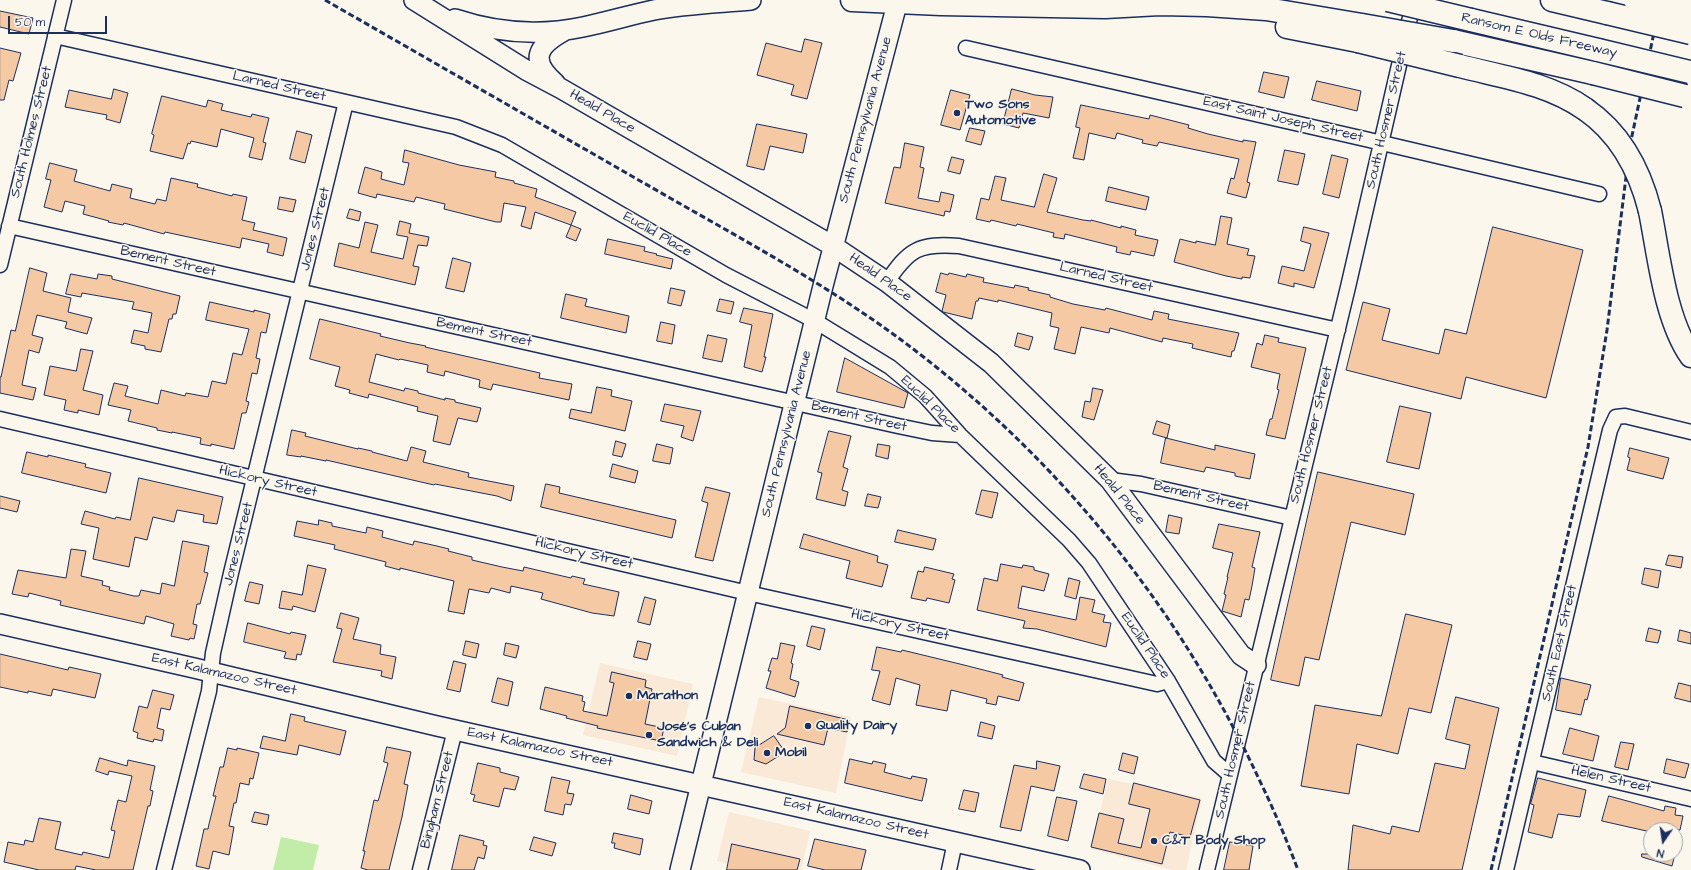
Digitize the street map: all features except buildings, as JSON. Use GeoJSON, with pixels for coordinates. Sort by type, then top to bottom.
{"type":"FeatureCollection","features":[{"type":"Feature","properties":{"kind":"highway"},"geometry":{"type":"LineString","coordinates":[[852,0],[941,4],[1105,7],[1160,4],[1242,7],[1291,12],[1362,28],[1459,43],[1688,97]]}},
{"type":"Feature","properties":{"kind":"highway"},"geometry":{"type":"LineString","coordinates":[[1300,0],[1362,28],[1460,66],[1547,89],[1567,98],[1585,109],[1601,122],[1626,152],[1641,181],[1650,211],[1672,315],[1679,335],[1691,356]]}},
{"type":"Feature","properties":{"kind":"highway","name":"Ransom E Olds Freeway"},"geometry":{"type":"LineString","coordinates":[[1388,0],[1691,72]]}},
{"type":"Feature","properties":{"kind":"highway"},"geometry":{"type":"LineString","coordinates":[[1552,0],[1691,33]]}},
{"type":"Feature","properties":{"kind":"highway"},"geometry":{"type":"LineString","coordinates":[[1635,0],[1691,11]]}},
{"type":"Feature","properties":{"kind":"highway"},"geometry":{"type":"LineString","coordinates":[[1672,0],[1691,5]]}},
{"type":"Feature","properties":{"kind":"street","name":"South Holmes Street"},"geometry":{"type":"LineString","coordinates":[[0,265],[64,0]]}},
{"type":"Feature","properties":{"kind":"street"},"geometry":{"type":"LineString","coordinates":[[416,2],[454,18],[490,29],[527,33],[566,30],[654,10],[751,0]]}},
{"type":"Feature","properties":{"kind":"street","name":"South Hosmer Street"},"geometry":{"type":"LineString","coordinates":[[1208,870],[1256,665],[1338,330],[1414,0]]}},
{"type":"Feature","properties":{"kind":"street","name":"South Pennsylvania Avenue"},"geometry":{"type":"LineString","coordinates":[[680,870],[833,246],[898,1]]}},
{"type":"Feature","properties":{"kind":"street","name":"Heald Place"},"geometry":{"type":"LineString","coordinates":[[416,2],[526,70],[560,88],[833,246],[887,282],[991,363],[1110,480],[1241,655],[1256,665]]}},
{"type":"Feature","properties":{"kind":"street"},"geometry":{"type":"LineString","coordinates":[[560,88],[545,74],[541,67],[540,56],[547,42],[566,30]]}},
{"type":"Feature","properties":{"kind":"street","name":"Larned Street"},"geometry":{"type":"LineString","coordinates":[[55,36],[456,127],[502,145]]}},
{"type":"Feature","properties":{"kind":"street","name":"East Saint Joseph Street"},"geometry":{"type":"LineString","coordinates":[[966,48],[1599,194]]}},
{"type":"Feature","properties":{"kind":"street","name":"Jones Street"},"geometry":{"type":"LineString","coordinates":[[164,870],[208,691],[213,653],[221,617],[346,102]]}},
{"type":"Feature","properties":{"kind":"street","name":"Euclid Place"},"geometry":{"type":"LineString","coordinates":[[502,145],[726,275],[815,320],[890,367],[925,396],[960,435],[1041,512],[1089,563],[1168,680],[1214,761],[1230,775]]}},
{"type":"Feature","properties":{"kind":"street","name":"Bement Street"},"geometry":{"type":"LineString","coordinates":[[9,226],[795,402],[932,432],[960,435]]}},
{"type":"Feature","properties":{"kind":"street","name":"Larned Street"},"geometry":{"type":"LineString","coordinates":[[887,282],[906,256],[919,249],[937,244],[958,246],[1338,330]]}},
{"type":"Feature","properties":{"kind":"street","name":"South East Street"},"geometry":{"type":"LineString","coordinates":[[1506,870],[1610,430],[1616,417],[1625,416],[1691,432]]}},
{"type":"Feature","properties":{"kind":"street","name":"Hickory Street"},"geometry":{"type":"LineString","coordinates":[[0,419],[748,593],[1157,684],[1168,680]]}},
{"type":"Feature","properties":{"kind":"street","name":"Bement Street"},"geometry":{"type":"LineString","coordinates":[[1110,480],[1141,484],[1292,518]]}},
{"type":"Feature","properties":{"kind":"street","name":"East Kalamazoo Street"},"geometry":{"type":"LineString","coordinates":[[0,624],[455,730],[702,784],[1080,870]]}},
{"type":"Feature","properties":{"kind":"street","name":"Bingham Street"},"geometry":{"type":"LineString","coordinates":[[420,870],[455,730]]}},
{"type":"Feature","properties":{"kind":"street","name":"Helen Street"},"geometry":{"type":"LineString","coordinates":[[1532,762],[1691,799]]}},
{"type":"Feature","properties":{"kind":"street"},"geometry":{"type":"LineString","coordinates":[[949,870],[956,842]]}},
{"type":"Feature","properties":{"kind":"shaded area"},"geometry":{"type":"Polygon","coordinates":[[[600,663],[693,684],[677,756],[583,735],[600,663]]]}},
{"type":"Feature","properties":{"kind":"shaded area"},"geometry":{"type":"Polygon","coordinates":[[[759,697],[851,717],[836,793],[741,772],[759,697]]]}},
{"type":"Feature","properties":{"kind":"shaded area"},"geometry":{"type":"Polygon","coordinates":[[[1108,779],[1202,798],[1186,870],[1172,870],[1091,849],[1108,779]]]}},
{"type":"Feature","properties":{"kind":"shaded area"},"geometry":{"type":"Polygon","coordinates":[[[729,812],[810,831],[801,870],[754,870],[717,861],[729,812]]]}},
{"type":"Feature","properties":{"kind":"green space"},"geometry":{"type":"Polygon","coordinates":[[[281,837],[319,845],[313,870],[273,870],[281,837]]]}},
{"type":"Feature","properties":{"kind":"railway"},"geometry":{"type":"LineString","coordinates":[[325,0],[830,291],[921,355],[974,399],[1024,445],[1071,494],[1115,546],[1155,600],[1193,657],[1227,716],[1269,800],[1298,870]]}},
{"type":"Feature","properties":{"kind":"railway"},"geometry":{"type":"LineString","coordinates":[[1491,870],[1588,447],[1607,330],[1630,145],[1661,0]]}},
{"type":"Feature","properties":{"kind":"place","name":"Two Sons Automotive"},"geometry":{"type":"Point","coordinates":[957,113]}},
{"type":"Feature","properties":{"kind":"place","name":"Marathon"},"geometry":{"type":"Point","coordinates":[629,696]}},
{"type":"Feature","properties":{"kind":"place","name":"Quality Dairy"},"geometry":{"type":"Point","coordinates":[808,726]}},
{"type":"Feature","properties":{"kind":"place","name":"José's Cuban Sandwich & Deli"},"geometry":{"type":"Point","coordinates":[649,735]}},
{"type":"Feature","properties":{"kind":"place","name":"Mobil"},"geometry":{"type":"Point","coordinates":[767,753]}},
{"type":"Feature","properties":{"kind":"place","name":"C&T Body Shop"},"geometry":{"type":"Point","coordinates":[1154,841]}}]}
